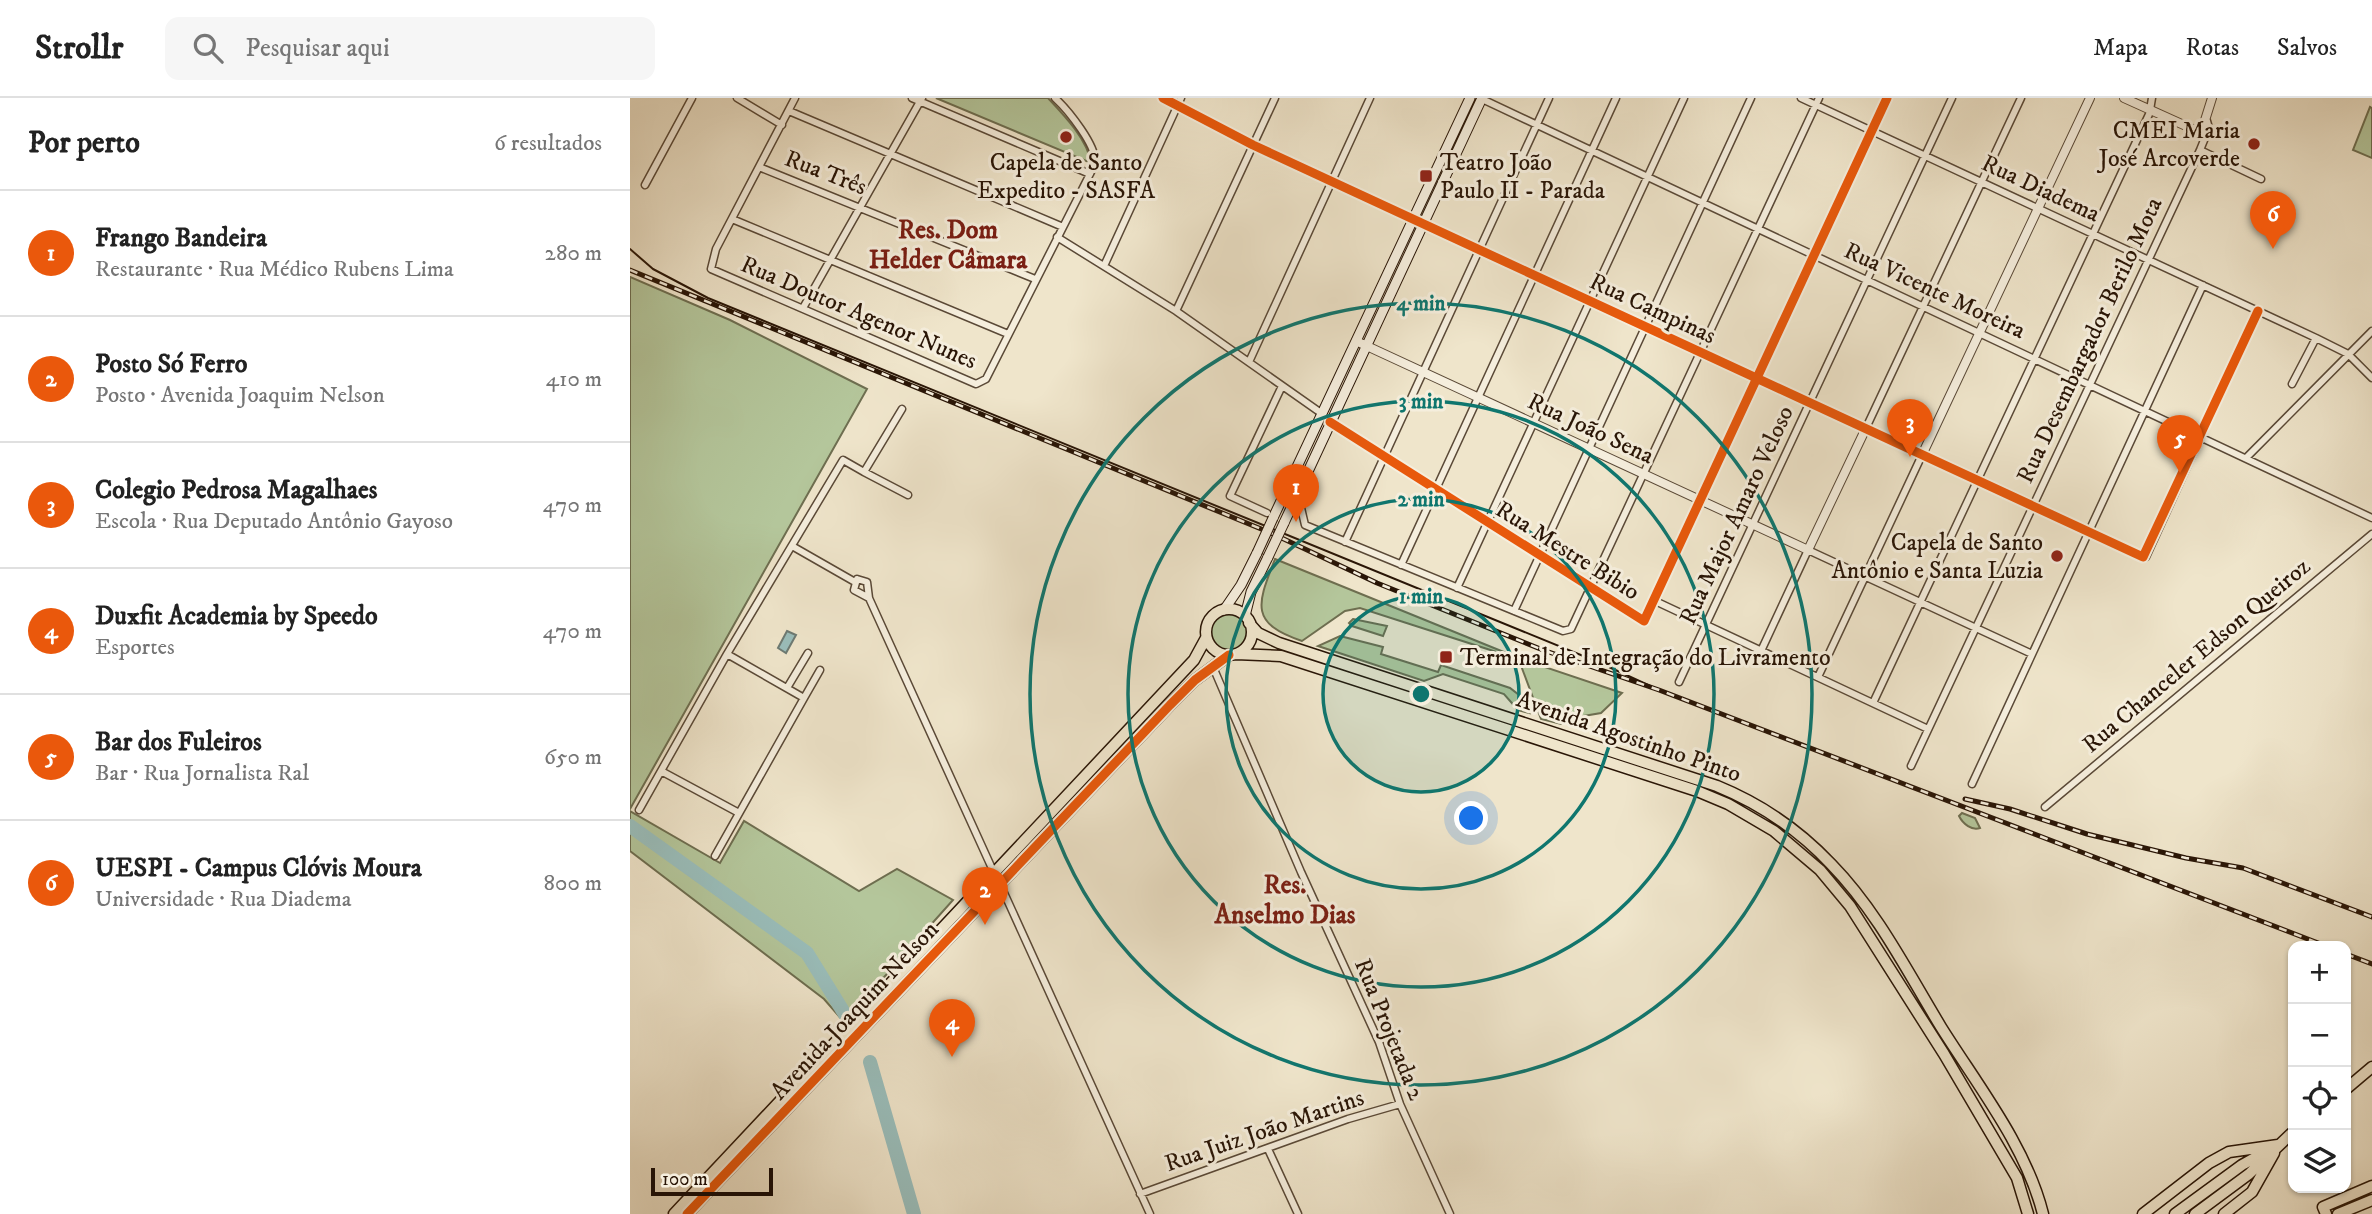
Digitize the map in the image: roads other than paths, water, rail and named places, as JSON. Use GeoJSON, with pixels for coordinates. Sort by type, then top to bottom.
{"type":"FeatureCollection","features":[{"type":"Feature","properties":{"kind":"main road"},"geometry":{"type":"LineString","coordinates":[[1224,610],[1238,612],[1247,619],[1252,630],[1248,645],[1232,655],[1214,650],[1206,638],[1211,617],[1224,610],[1241,585],[1257,552],[1270,515],[1356,341],[1470,98]]}},
{"type":"Feature","properties":{"kind":"main road"},"geometry":{"type":"LineString","coordinates":[[1247,619],[1268,557],[1329,422],[1482,99]]}},
{"type":"Feature","properties":{"kind":"main road","name":"Avenida Agostinho Pinto"},"geometry":{"type":"LineString","coordinates":[[1247,619],[1258,633],[1279,643],[1717,786],[1757,805],[1799,833],[1836,869],[1873,914],[2023,1160],[2043,1214]]}},
{"type":"Feature","properties":{"kind":"main road","name":"Avenida Joaquim Nelson"},"geometry":{"type":"LineString","coordinates":[[687,1214],[825,1061],[997,879],[1194,660],[1206,638]]}},
{"type":"Feature","properties":{"kind":"main road","name":"Avenida Agostinho Pinto"},"geometry":{"type":"LineString","coordinates":[[1232,655],[1280,656],[1671,782],[1728,804],[1774,831],[1820,870],[1873,939],[2017,1178],[2028,1214]]}},
{"type":"Feature","properties":{"kind":"main road","name":"Avenida Joaquim Nelson"},"geometry":{"type":"LineString","coordinates":[[997,879],[1170,705],[1213,665],[1232,655]]}},
{"type":"Feature","properties":{"kind":"main road"},"geometry":{"type":"LineString","coordinates":[[2351,1085],[2372,1067]]}},
{"type":"Feature","properties":{"kind":"main road","name":"Avenida Joaquim Nelson"},"geometry":{"type":"LineString","coordinates":[[674,1214],[808,1080]]}},
{"type":"Feature","properties":{"kind":"main road"},"geometry":{"type":"LineString","coordinates":[[2195,1214],[2249,1174],[2288,1136]]}},
{"type":"Feature","properties":{"kind":"main road"},"geometry":{"type":"LineString","coordinates":[[2143,1214],[2209,1163],[2229,1152],[2278,1144]]}},
{"type":"Feature","properties":{"kind":"main road"},"geometry":{"type":"LineString","coordinates":[[2175,1214],[2242,1165],[2278,1144]]}},
{"type":"Feature","properties":{"kind":"main road"},"geometry":{"type":"LineString","coordinates":[[2224,1214],[2252,1192],[2278,1144]]}},
{"type":"Feature","properties":{"kind":"main road"},"geometry":{"type":"LineString","coordinates":[[2326,1214],[2323,1206],[2372,1186]]}},
{"type":"Feature","properties":{"kind":"main road"},"geometry":{"type":"LineString","coordinates":[[2338,1214],[2372,1200]]}},
{"type":"Feature","properties":{"kind":"street"},"geometry":{"type":"LineString","coordinates":[[645,185],[692,98]]}},
{"type":"Feature","properties":{"kind":"street"},"geometry":{"type":"LineString","coordinates":[[737,98],[782,124]]}},
{"type":"Feature","properties":{"kind":"street"},"geometry":{"type":"LineString","coordinates":[[795,98],[732,219],[1008,334],[1090,174],[1096,154],[1074,120],[1055,98]]}},
{"type":"Feature","properties":{"kind":"street"},"geometry":{"type":"LineString","coordinates":[[912,98],[1090,174]]}},
{"type":"Feature","properties":{"kind":"street","name":"Rua Campinas"},"geometry":{"type":"LineString","coordinates":[[1163,98],[1180,102],[1253,145],[1866,428]]}},
{"type":"Feature","properties":{"kind":"street"},"geometry":{"type":"LineString","coordinates":[[1176,311],[1275,98]]}},
{"type":"Feature","properties":{"kind":"street"},"geometry":{"type":"LineString","coordinates":[[1249,362],[1370,98]]}},
{"type":"Feature","properties":{"kind":"street"},"geometry":{"type":"LineString","coordinates":[[1345,542],[1549,98]]}},
{"type":"Feature","properties":{"kind":"street"},"geometry":{"type":"LineString","coordinates":[[1401,565],[1616,98]]}},
{"type":"Feature","properties":{"kind":"street"},"geometry":{"type":"LineString","coordinates":[[1457,588],[1684,98]]}},
{"type":"Feature","properties":{"kind":"street"},"geometry":{"type":"LineString","coordinates":[[1514,611],[1751,98]]}},
{"type":"Feature","properties":{"kind":"street","name":"Rua Diadema"},"geometry":{"type":"LineString","coordinates":[[1801,98],[1818,102],[1926,156],[2316,338],[2348,354],[2372,378]]}},
{"type":"Feature","properties":{"kind":"street"},"geometry":{"type":"LineString","coordinates":[[1887,98],[1653,600],[1928,729]]}},
{"type":"Feature","properties":{"kind":"street","name":"Rua Major Amaro Veloso"},"geometry":{"type":"LineString","coordinates":[[1679,682],[1952,98]]}},
{"type":"Feature","properties":{"kind":"street"},"geometry":{"type":"LineString","coordinates":[[1761,651],[2021,98]]}},
{"type":"Feature","properties":{"kind":"street"},"geometry":{"type":"LineString","coordinates":[[1818,677],[2090,98]]}},
{"type":"Feature","properties":{"kind":"street"},"geometry":{"type":"LineString","coordinates":[[2124,98],[2204,134]]}},
{"type":"Feature","properties":{"kind":"street"},"geometry":{"type":"LineString","coordinates":[[1873,703],[2151,110],[2152,98]]}},
{"type":"Feature","properties":{"kind":"street","name":"Rua Desembargador Berilo Mota"},"geometry":{"type":"LineString","coordinates":[[1911,765],[2200,150],[2212,98]]}},
{"type":"Feature","properties":{"kind":"street","name":"Rua Vicente Moreira"},"geometry":{"type":"LineString","coordinates":[[1482,99],[2201,435],[2372,518]]}},
{"type":"Feature","properties":{"kind":"street"},"geometry":{"type":"LineString","coordinates":[[803,308],[921,100]]}},
{"type":"Feature","properties":{"kind":"street"},"geometry":{"type":"LineString","coordinates":[[1104,266],[1180,102]]}},
{"type":"Feature","properties":{"kind":"street"},"geometry":{"type":"LineString","coordinates":[[1297,493],[1305,525],[1563,631],[1573,626],[1818,102]]}},
{"type":"Feature","properties":{"kind":"street"},"geometry":{"type":"LineString","coordinates":[[789,111],[1063,227]]}},
{"type":"Feature","properties":{"kind":"street"},"geometry":{"type":"LineString","coordinates":[[2200,150],[2261,179]]}},
{"type":"Feature","properties":{"kind":"street","name":"Rua Três"},"geometry":{"type":"LineString","coordinates":[[759,167],[861,206],[1035,279]]}},
{"type":"Feature","properties":{"kind":"street","name":"Rua Doutor Agenor Nunes"},"geometry":{"type":"LineString","coordinates":[[732,219],[711,262],[710,269],[716,274],[803,308],[960,380],[976,384],[986,379],[1008,334]]}},
{"type":"Feature","properties":{"kind":"street"},"geometry":{"type":"LineString","coordinates":[[1057,237],[1176,311],[1321,413]]}},
{"type":"Feature","properties":{"kind":"street"},"geometry":{"type":"LineString","coordinates":[[1972,784],[2203,285]]}},
{"type":"Feature","properties":{"kind":"street"},"geometry":{"type":"LineString","coordinates":[[1866,428],[2143,558],[2258,311]]}},
{"type":"Feature","properties":{"kind":"street"},"geometry":{"type":"LineString","coordinates":[[2247,457],[2372,331]]}},
{"type":"Feature","properties":{"kind":"street"},"geometry":{"type":"LineString","coordinates":[[2292,384],[2316,338]]}},
{"type":"Feature","properties":{"kind":"street","name":"Rua João Sena"},"geometry":{"type":"LineString","coordinates":[[1356,341],[1808,551]]}},
{"type":"Feature","properties":{"kind":"street"},"geometry":{"type":"LineString","coordinates":[[1270,515],[1230,496],[1282,386]]}},
{"type":"Feature","properties":{"kind":"street"},"geometry":{"type":"LineString","coordinates":[[864,472],[902,409]]}},
{"type":"Feature","properties":{"kind":"street","name":"Rua Mestre Bibio"},"geometry":{"type":"LineString","coordinates":[[1329,422],[1644,621],[1653,600]]}},
{"type":"Feature","properties":{"kind":"street"},"geometry":{"type":"LineString","coordinates":[[639,810],[727,654],[843,460],[908,495]]}},
{"type":"Feature","properties":{"kind":"street","name":"Rua Chanceler Edson Queiroz"},"geometry":{"type":"LineString","coordinates":[[2045,807],[2372,534]]}},
{"type":"Feature","properties":{"kind":"street"},"geometry":{"type":"LineString","coordinates":[[792,545],[855,583]]}},
{"type":"Feature","properties":{"kind":"street"},"geometry":{"type":"LineString","coordinates":[[1808,551],[2032,654]]}},
{"type":"Feature","properties":{"kind":"street"},"geometry":{"type":"LineString","coordinates":[[855,583],[860,578],[867,582],[869,598],[1150,1214]]}},
{"type":"Feature","properties":{"kind":"street"},"geometry":{"type":"LineString","coordinates":[[855,583],[856,593],[869,598]]}},
{"type":"Feature","properties":{"kind":"street"},"geometry":{"type":"LineString","coordinates":[[787,688],[808,653]]}},
{"type":"Feature","properties":{"kind":"street"},"geometry":{"type":"LineString","coordinates":[[727,654],[804,698]]}},
{"type":"Feature","properties":{"kind":"street","name":"Rua Projetada 2"},"geometry":{"type":"LineString","coordinates":[[1213,665],[1296,861],[1379,1042],[1400,1104],[1450,1214]]}},
{"type":"Feature","properties":{"kind":"street"},"geometry":{"type":"LineString","coordinates":[[715,856],[820,670]]}},
{"type":"Feature","properties":{"kind":"street"},"geometry":{"type":"LineString","coordinates":[[661,771],[739,813]]}},
{"type":"Feature","properties":{"kind":"street","name":"Rua Juiz João Martins"},"geometry":{"type":"LineString","coordinates":[[1140,1194],[1348,1119],[1400,1104]]}},
{"type":"Feature","properties":{"kind":"street"},"geometry":{"type":"LineString","coordinates":[[1268,1149],[1298,1214]]}},
{"type":"Feature","properties":{"kind":"water"},"geometry":{"type":"Polygon","coordinates":[[[787,631],[796,635],[786,653],[778,648],[787,631]]]}},
{"type":"Feature","properties":{"kind":"waterway"},"geometry":{"type":"LineString","coordinates":[[630,826],[807,953],[846,1016]]}},
{"type":"Feature","properties":{"kind":"waterway"},"geometry":{"type":"LineString","coordinates":[[870,1062],[914,1214]]}},
{"type":"Feature","properties":{"kind":"tram line"},"geometry":{"type":"LineString","coordinates":[[630,249],[653,269],[708,298],[1598,662],[1659,690]]}},
{"type":"Feature","properties":{"kind":"railway"},"geometry":{"type":"LineString","coordinates":[[630,270],[1271,533],[1377,583],[1543,650],[1659,690],[2313,941]]}},
{"type":"Feature","properties":{"kind":"railway"},"geometry":{"type":"LineString","coordinates":[[1965,799],[2010,809],[2087,834],[2186,858],[2243,868],[2372,917]]}},
{"type":"Feature","properties":{"kind":"railway"},"geometry":{"type":"LineString","coordinates":[[2351,956],[2372,964]]}},
{"type":"Feature","properties":{"kind":"place","name":"Capela de Santo Expedito - SASFA"},"geometry":{"type":"Point","coordinates":[1066,137]}},
{"type":"Feature","properties":{"kind":"place","name":"CMEI Maria José Arcoverde"},"geometry":{"type":"Point","coordinates":[2254,144]}},
{"type":"Feature","properties":{"kind":"place","name":"Teatro João Paulo II - Parada"},"geometry":{"type":"Point","coordinates":[1426,176]}},
{"type":"Feature","properties":{"kind":"place","name":"UESPI - Campus Clóvis Moura"},"geometry":{"type":"Point","coordinates":[2273,249]}},
{"type":"Feature","properties":{"kind":"place","name":"Colegio Pedrosa Magalhaes"},"geometry":{"type":"Point","coordinates":[1910,457]}},
{"type":"Feature","properties":{"kind":"place","name":"Bar dos Fuleiros"},"geometry":{"type":"Point","coordinates":[2180,473]}},
{"type":"Feature","properties":{"kind":"place","name":"Frango Bandeira"},"geometry":{"type":"Point","coordinates":[1296,522]}},
{"type":"Feature","properties":{"kind":"place","name":"Capela de Santo Antônio e Santa Luzia"},"geometry":{"type":"Point","coordinates":[2057,556]}},
{"type":"Feature","properties":{"kind":"place","name":"Terminal de Integração do Livramento"},"geometry":{"type":"Point","coordinates":[1446,657]}},
{"type":"Feature","properties":{"kind":"place","name":"Posto Só Ferro"},"geometry":{"type":"Point","coordinates":[985,925]}},
{"type":"Feature","properties":{"kind":"place","name":"Duxfit Academia by Speedo"},"geometry":{"type":"Point","coordinates":[952,1057]}},
{"type":"Feature","properties":{"kind":"district","name":"Res. Dom Helder Câmara"},"geometry":{"type":"Point","coordinates":[948,244]}},
{"type":"Feature","properties":{"kind":"district","name":"Res. Anselmo Dias"},"geometry":{"type":"Point","coordinates":[1285,899]}}]}
